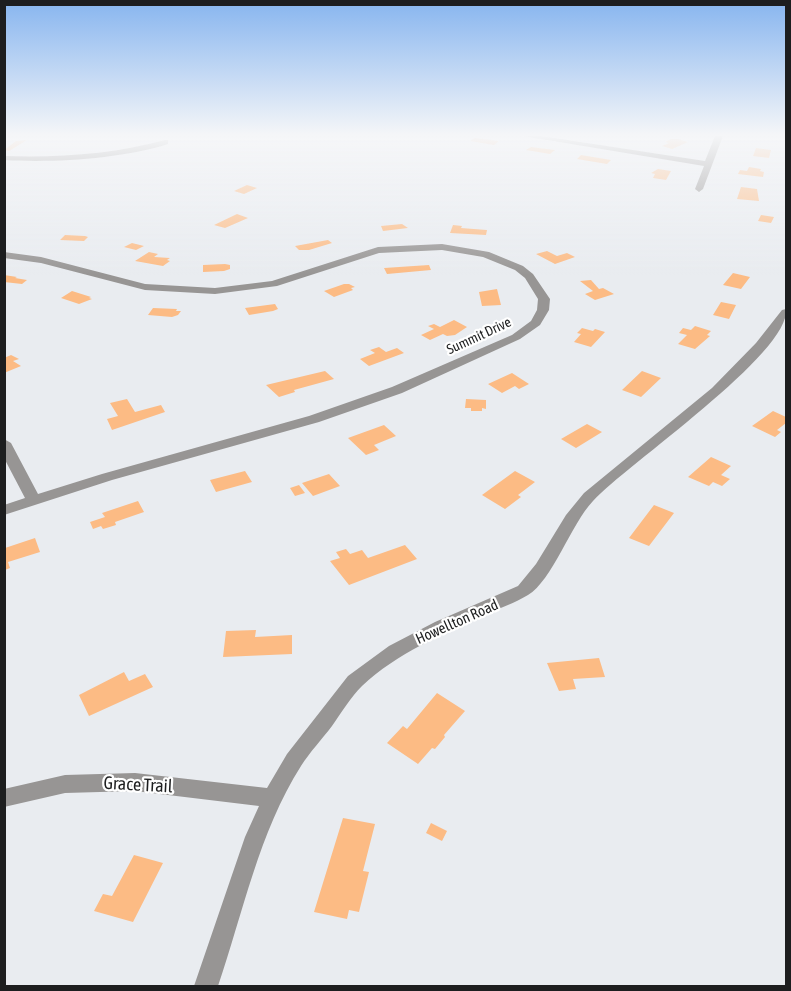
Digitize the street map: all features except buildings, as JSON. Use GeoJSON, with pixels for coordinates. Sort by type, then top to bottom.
{"type":"FeatureCollection","features":[{"type":"Feature","properties":{"kind":"street"},"geometry":{"type":"LineString","coordinates":[[699,189],[701,182]]}},
{"type":"Feature","properties":{"kind":"street","name":"Summit Drive"},"geometry":{"type":"LineString","coordinates":[[4,255],[41,260],[146,286],[215,291],[273,284],[378,250],[442,247],[485,254],[519,268],[533,281],[544,299],[543,310],[536,323],[516,337],[397,390],[314,419],[4,510]]}},
{"type":"Feature","properties":{"kind":"street","name":"Howellton Road"},"geometry":{"type":"LineString","coordinates":[[206,987],[256,837],[273,798],[294,760],[355,681],[395,651],[441,627],[525,590],[535,580],[572,516],[588,496],[670,431],[729,378],[771,334],[786,312]]}},
{"type":"Feature","properties":{"kind":"street"},"geometry":{"type":"LineString","coordinates":[[4,443],[33,500]]}},
{"type":"Feature","properties":{"kind":"street","name":"Grace Trail"},"geometry":{"type":"LineString","coordinates":[[4,798],[65,784],[135,782],[273,798]]}}]}
